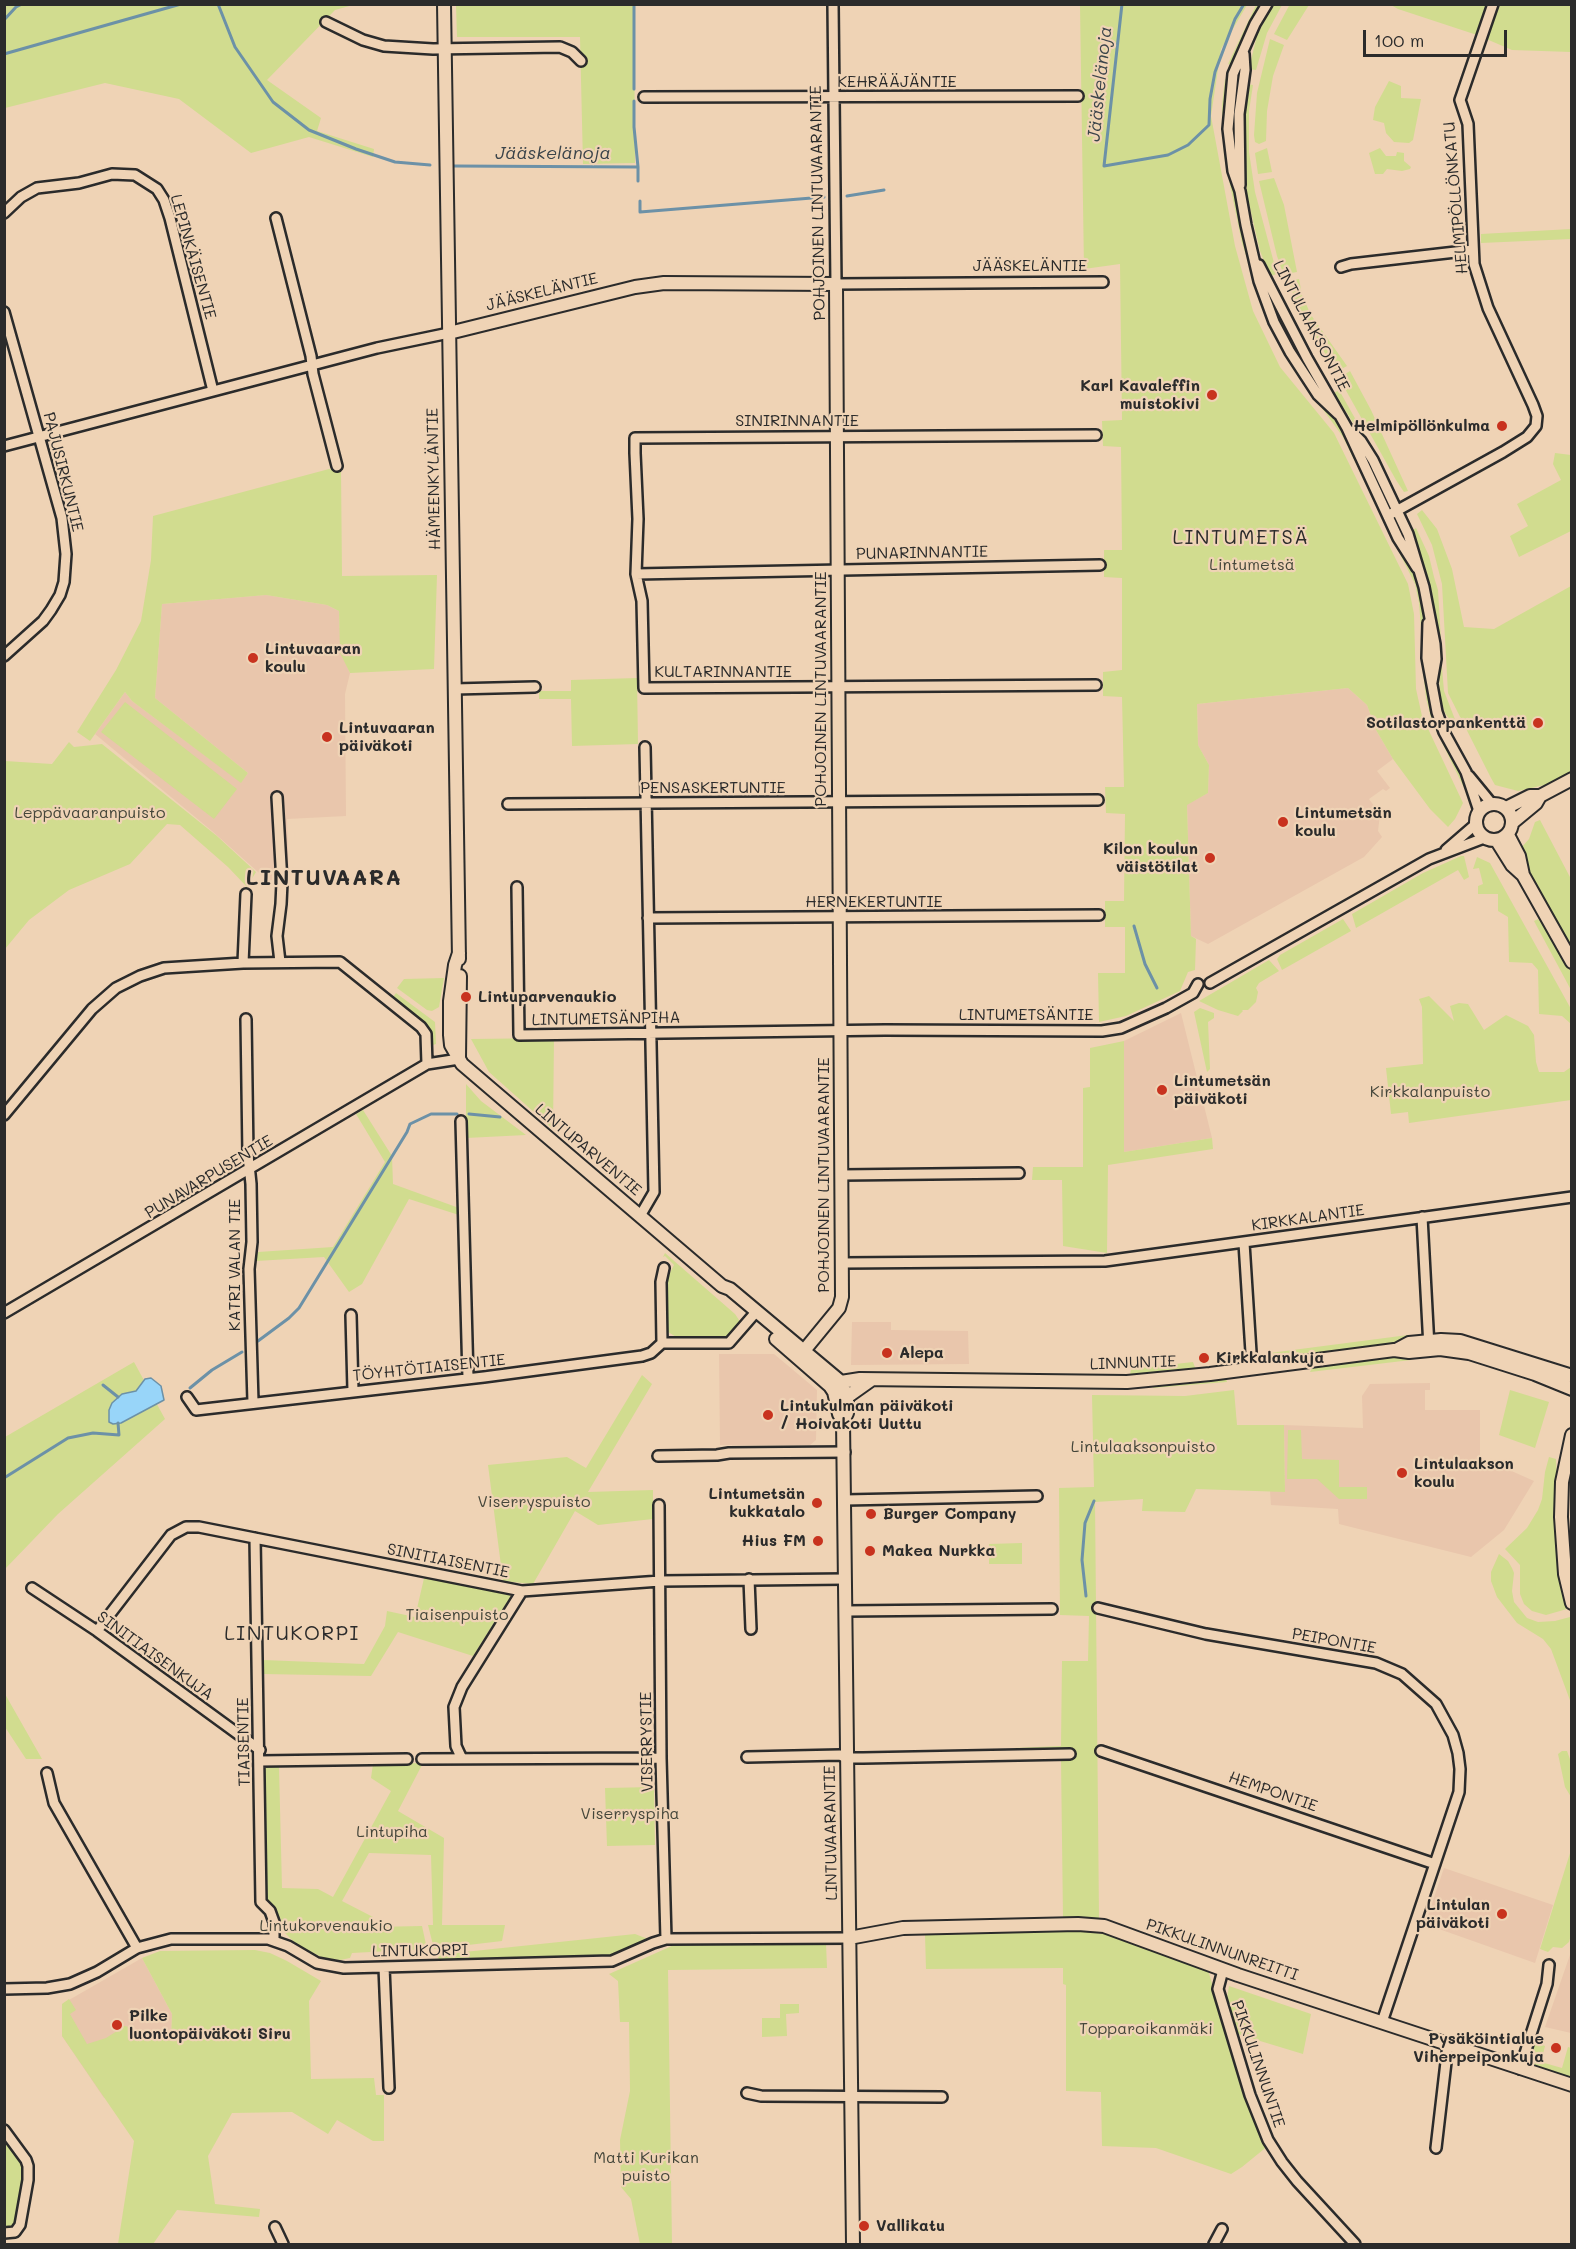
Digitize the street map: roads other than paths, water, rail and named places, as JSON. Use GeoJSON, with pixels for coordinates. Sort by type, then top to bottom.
{"type":"FeatureCollection","features":[{"type":"Feature","properties":{"kind":"street","name":"HÄMEENKYLÄNTIE"},"geometry":{"type":"LineString","coordinates":[[444,4],[459,1059]]}},
{"type":"Feature","properties":{"kind":"street","name":"POHJOINEN LINTUVAARANTIE"},"geometry":{"type":"LineString","coordinates":[[801,1355],[839,1308],[842,1297],[833,4]]}},
{"type":"Feature","properties":{"kind":"street","name":"LINTULAAKSONTIE"},"geometry":{"type":"LineString","coordinates":[[1267,4],[1235,68],[1228,120],[1233,171],[1240,190],[1254,255],[1338,414],[1393,513],[1408,534],[1424,587],[1429,615],[1426,651],[1441,722],[1466,772],[1492,804]]}},
{"type":"Feature","properties":{"kind":"street","name":"HELMIPÖLLÖNKATU"},"geometry":{"type":"LineString","coordinates":[[1393,513],[1503,452],[1527,437],[1536,426],[1537,416],[1533,405],[1484,298],[1476,273],[1473,250],[1468,124],[1460,100],[1493,4]]}},
{"type":"Feature","properties":{"kind":"street"},"geometry":{"type":"LineString","coordinates":[[326,22],[363,40],[384,46],[406,48],[560,47],[572,52],[581,61]]}},
{"type":"Feature","properties":{"kind":"street","name":"KEHRÄÄJÄNTIE"},"geometry":{"type":"LineString","coordinates":[[644,98],[1078,96]]}},
{"type":"Feature","properties":{"kind":"street","name":"LEPINKÄISENTIE"},"geometry":{"type":"LineString","coordinates":[[4,213],[21,197],[37,188],[79,183],[112,174],[135,175],[157,189],[165,200],[170,218],[213,391]]}},
{"type":"Feature","properties":{"kind":"street"},"geometry":{"type":"LineString","coordinates":[[276,218],[337,466]]}},
{"type":"Feature","properties":{"kind":"street"},"geometry":{"type":"LineString","coordinates":[[1341,267],[1473,250]]}},
{"type":"Feature","properties":{"kind":"street","name":"JÄÄSKELÄNTIE"},"geometry":{"type":"LineString","coordinates":[[4,446],[313,365],[635,286],[664,283],[1103,282]]}},
{"type":"Feature","properties":{"kind":"street","name":"PAJUSIRKUNTIE"},"geometry":{"type":"LineString","coordinates":[[4,312],[63,524],[66,554],[64,582],[60,595],[43,621],[4,656]]}},
{"type":"Feature","properties":{"kind":"street","name":"SINIRINNANTIE"},"geometry":{"type":"LineString","coordinates":[[636,574],[638,519],[635,438],[1096,435]]}},
{"type":"Feature","properties":{"kind":"street","name":"PUNARINNANTIE"},"geometry":{"type":"LineString","coordinates":[[636,574],[1100,565]]}},
{"type":"Feature","properties":{"kind":"street","name":"KULTARINNANTIE"},"geometry":{"type":"LineString","coordinates":[[636,574],[642,601],[644,688],[1096,685]]}},
{"type":"Feature","properties":{"kind":"street"},"geometry":{"type":"LineString","coordinates":[[454,689],[535,687]]}},
{"type":"Feature","properties":{"kind":"street"},"geometry":{"type":"LineString","coordinates":[[640,1216],[654,1192],[645,747]]}},
{"type":"Feature","properties":{"kind":"street","name":"LINTULAAKSONTIE"},"geometry":{"type":"LineString","coordinates":[[1466,772],[1477,818]]}},
{"type":"Feature","properties":{"kind":"street"},"geometry":{"type":"LineString","coordinates":[[1506,808],[1530,796],[1540,796],[1572,779]]}},
{"type":"Feature","properties":{"kind":"street"},"geometry":{"type":"LineString","coordinates":[[1210,983],[1444,852],[1490,840],[1510,828],[1536,803],[1540,796]]}},
{"type":"Feature","properties":{"kind":"street"},"geometry":{"type":"LineString","coordinates":[[277,797],[282,882],[277,936],[280,962]]}},
{"type":"Feature","properties":{"kind":"street","name":"PENSASKERTUNTIE"},"geometry":{"type":"LineString","coordinates":[[508,804],[1098,800]]}},
{"type":"Feature","properties":{"kind":"street"},"geometry":{"type":"LineString","coordinates":[[1444,852],[1492,804],[1506,808],[1511,814],[1510,828],[1524,875],[1572,962]]}},
{"type":"Feature","properties":{"kind":"street"},"geometry":{"type":"LineString","coordinates":[[1477,818],[1478,832],[1490,840],[1524,875]]}},
{"type":"Feature","properties":{"kind":"street","name":"LINTUMETSÄNPIHA"},"geometry":{"type":"LineString","coordinates":[[517,887],[519,1035],[840,1031]]}},
{"type":"Feature","properties":{"kind":"street"},"geometry":{"type":"LineString","coordinates":[[243,963],[246,894]]}},
{"type":"Feature","properties":{"kind":"street","name":"HERNEKERTUNTIE"},"geometry":{"type":"LineString","coordinates":[[648,918],[1099,915]]}},
{"type":"Feature","properties":{"kind":"street"},"geometry":{"type":"LineString","coordinates":[[4,1115],[92,1010],[116,988],[140,976],[164,968],[333,961],[346,966],[421,1027],[426,1034],[427,1064],[459,1059]]}},
{"type":"Feature","properties":{"kind":"street","name":"LINTUMETSÄNTIE"},"geometry":{"type":"LineString","coordinates":[[840,1031],[1102,1031],[1121,1028],[1166,1008],[1193,993],[1198,984]]}},
{"type":"Feature","properties":{"kind":"street","name":"KATRI VALAN TIE"},"geometry":{"type":"LineString","coordinates":[[246,1019],[252,1242],[249,1269],[253,1402]]}},
{"type":"Feature","properties":{"kind":"street","name":"LINTUPARVENTIE"},"geometry":{"type":"LineString","coordinates":[[459,1059],[471,1073],[722,1286],[725,1295],[754,1315],[838,1387]]}},
{"type":"Feature","properties":{"kind":"street","name":"PUNAVARPUSENTIE"},"geometry":{"type":"LineString","coordinates":[[4,1313],[249,1171],[427,1064]]}},
{"type":"Feature","properties":{"kind":"street"},"geometry":{"type":"LineString","coordinates":[[461,1121],[468,1378]]}},
{"type":"Feature","properties":{"kind":"street"},"geometry":{"type":"LineString","coordinates":[[842,1175],[1020,1173]]}},
{"type":"Feature","properties":{"kind":"street","name":"KIRKKALANTIE"},"geometry":{"type":"LineString","coordinates":[[842,1263],[1105,1261],[1572,1197]]}},
{"type":"Feature","properties":{"kind":"street"},"geometry":{"type":"LineString","coordinates":[[1422,1217],[1429,1345]]}},
{"type":"Feature","properties":{"kind":"street"},"geometry":{"type":"LineString","coordinates":[[1244,1243],[1252,1368]]}},
{"type":"Feature","properties":{"kind":"street"},"geometry":{"type":"LineString","coordinates":[[664,1268],[661,1282],[662,1343],[729,1343],[754,1315]]}},
{"type":"Feature","properties":{"kind":"street"},"geometry":{"type":"LineString","coordinates":[[351,1315],[353,1391]]}},
{"type":"Feature","properties":{"kind":"street","name":"LINNUNTIE"},"geometry":{"type":"LineString","coordinates":[[838,1387],[860,1379],[1127,1382],[1395,1350],[1409,1352],[1429,1345],[1460,1341],[1572,1376]]}},
{"type":"Feature","properties":{"kind":"street","name":"TÖYHTÖTIAISENTIE"},"geometry":{"type":"LineString","coordinates":[[187,1397],[196,1410],[642,1356],[651,1353],[662,1343]]}},
{"type":"Feature","properties":{"kind":"street","name":"LINNUNTIE"},"geometry":{"type":"LineString","coordinates":[[1429,1345],[1468,1353],[1572,1389]]}},
{"type":"Feature","properties":{"kind":"street"},"geometry":{"type":"LineString","coordinates":[[838,1387],[847,1397],[871,1380]]}},
{"type":"Feature","properties":{"kind":"street","name":"LINTUVAARANTIE"},"geometry":{"type":"LineString","coordinates":[[838,1387],[839,1414],[843,1421],[845,1452],[853,2244]]}},
{"type":"Feature","properties":{"kind":"street","name":"LINTUVAARANTIE"},"geometry":{"type":"LineString","coordinates":[[843,1421],[847,1413],[847,1397]]}},
{"type":"Feature","properties":{"kind":"street"},"geometry":{"type":"LineString","coordinates":[[1572,1435],[1562,1482],[1561,1517],[1563,1556],[1572,1603]]}},
{"type":"Feature","properties":{"kind":"street"},"geometry":{"type":"LineString","coordinates":[[658,1456],[845,1452]]}},
{"type":"Feature","properties":{"kind":"street"},"geometry":{"type":"LineString","coordinates":[[1563,1497],[1572,1470]]}},
{"type":"Feature","properties":{"kind":"street"},"geometry":{"type":"LineString","coordinates":[[845,1500],[1037,1496]]}},
{"type":"Feature","properties":{"kind":"street","name":"VISERRYSTIE"},"geometry":{"type":"LineString","coordinates":[[659,1505],[661,1758],[666,1939]]}},
{"type":"Feature","properties":{"kind":"street","name":"SINITIAISENTIE"},"geometry":{"type":"LineString","coordinates":[[97,1631],[171,1535],[186,1527],[255,1538],[522,1591],[660,1581],[845,1579]]}},
{"type":"Feature","properties":{"kind":"street","name":"TIAISENTIE"},"geometry":{"type":"LineString","coordinates":[[255,1538],[261,1902],[270,1911],[274,1922],[274,1940]]}},
{"type":"Feature","properties":{"kind":"street"},"geometry":{"type":"LineString","coordinates":[[749,1579],[751,1629]]}},
{"type":"Feature","properties":{"kind":"street","name":"SINITIAISENKUJA"},"geometry":{"type":"LineString","coordinates":[[32,1588],[97,1631],[260,1750]]}},
{"type":"Feature","properties":{"kind":"street"},"geometry":{"type":"LineString","coordinates":[[462,1759],[456,1746],[454,1707],[462,1687],[522,1591]]}},
{"type":"Feature","properties":{"kind":"street","name":"PEIPONTIE"},"geometry":{"type":"LineString","coordinates":[[1098,1608],[1206,1634],[1376,1663],[1402,1674],[1436,1704],[1453,1736],[1458,1753],[1459,1792],[1382,2022]]}},
{"type":"Feature","properties":{"kind":"street"},"geometry":{"type":"LineString","coordinates":[[846,1611],[1052,1609]]}},
{"type":"Feature","properties":{"kind":"street","name":"HEMPONTIE"},"geometry":{"type":"LineString","coordinates":[[1101,1751],[1435,1864]]}},
{"type":"Feature","properties":{"kind":"street"},"geometry":{"type":"LineString","coordinates":[[747,1757],[840,1755],[847,1758],[1070,1754]]}},
{"type":"Feature","properties":{"kind":"street"},"geometry":{"type":"LineString","coordinates":[[422,1759],[661,1758]]}},
{"type":"Feature","properties":{"kind":"street"},"geometry":{"type":"LineString","coordinates":[[260,1761],[407,1759]]}},
{"type":"Feature","properties":{"kind":"street"},"geometry":{"type":"LineString","coordinates":[[46,1773],[54,1803],[137,1948]]}},
{"type":"Feature","properties":{"kind":"street","name":"PIKKULINNUNREITTI"},"geometry":{"type":"LineString","coordinates":[[849,1938],[903,1928],[1078,1924],[1104,1926],[1223,1970],[1572,2085]]}},
{"type":"Feature","properties":{"kind":"street","name":"LINTUKORPI"},"geometry":{"type":"LineString","coordinates":[[4,1989],[47,1988],[70,1984],[97,1972],[137,1948],[171,1939],[263,1938],[274,1940],[323,1965],[344,1968],[612,1961],[666,1939],[849,1938]]}},
{"type":"Feature","properties":{"kind":"street"},"geometry":{"type":"LineString","coordinates":[[1520,2069],[1547,1984],[1549,1965]]}},
{"type":"Feature","properties":{"kind":"street"},"geometry":{"type":"LineString","coordinates":[[384,1967],[389,2088]]}},
{"type":"Feature","properties":{"kind":"street","name":"PIKKULINNUNTIE"},"geometry":{"type":"LineString","coordinates":[[1223,1970],[1218,1989],[1250,2095],[1268,2140],[1281,2162],[1355,2244]]}},
{"type":"Feature","properties":{"kind":"street"},"geometry":{"type":"LineString","coordinates":[[1436,2148],[1448,2044]]}},
{"type":"Feature","properties":{"kind":"street"},"geometry":{"type":"LineString","coordinates":[[747,2093],[761,2096],[942,2097]]}},
{"type":"Feature","properties":{"kind":"street"},"geometry":{"type":"LineString","coordinates":[[4,2130],[28,2166],[20,2225],[15,2232],[4,2234]]}},
{"type":"Feature","properties":{"kind":"street"},"geometry":{"type":"LineString","coordinates":[[275,2227],[283,2244]]}},
{"type":"Feature","properties":{"kind":"street"},"geometry":{"type":"LineString","coordinates":[[1214,2244],[1222,2229]]}},
{"type":"Feature","properties":{"kind":"water"},"geometry":{"type":"Polygon","coordinates":[[[151,1378],[161,1386],[164,1400],[121,1423],[109,1422],[109,1410],[112,1403],[122,1394],[136,1391],[145,1379],[151,1378]]]}},
{"type":"Feature","properties":{"kind":"waterway"},"geometry":{"type":"LineString","coordinates":[[4,20],[22,4]]}},
{"type":"Feature","properties":{"kind":"waterway","name":"Jääskelänoja"},"geometry":{"type":"LineString","coordinates":[[4,54],[181,4]]}},
{"type":"Feature","properties":{"kind":"waterway","name":"Jääskelänoja"},"geometry":{"type":"LineString","coordinates":[[218,4],[235,47],[273,102],[309,130],[395,162],[430,165]]}},
{"type":"Feature","properties":{"kind":"waterway"},"geometry":{"type":"LineString","coordinates":[[634,4],[634,89]]}},
{"type":"Feature","properties":{"kind":"waterway"},"geometry":{"type":"LineString","coordinates":[[1122,4],[1104,166],[1168,155],[1188,145],[1209,125],[1210,99],[1215,72],[1235,19],[1244,4]]}},
{"type":"Feature","properties":{"kind":"waterway"},"geometry":{"type":"LineString","coordinates":[[634,101],[638,167]]}},
{"type":"Feature","properties":{"kind":"waterway","name":"Jääskelänoja"},"geometry":{"type":"LineString","coordinates":[[454,166],[638,167],[638,181]]}},
{"type":"Feature","properties":{"kind":"waterway","name":"Jääskelänoja"},"geometry":{"type":"LineString","coordinates":[[847,196],[884,190]]}},
{"type":"Feature","properties":{"kind":"waterway","name":"Jääskelänoja"},"geometry":{"type":"LineString","coordinates":[[640,201],[640,212],[824,197]]}},
{"type":"Feature","properties":{"kind":"waterway"},"geometry":{"type":"LineString","coordinates":[[1134,926],[1145,964],[1157,988]]}},
{"type":"Feature","properties":{"kind":"waterway"},"geometry":{"type":"LineString","coordinates":[[258,1341],[299,1308],[410,1124],[431,1114],[457,1114]]}},
{"type":"Feature","properties":{"kind":"waterway"},"geometry":{"type":"LineString","coordinates":[[469,1114],[500,1117]]}},
{"type":"Feature","properties":{"kind":"waterway"},"geometry":{"type":"LineString","coordinates":[[190,1388],[212,1370],[242,1352]]}},
{"type":"Feature","properties":{"kind":"waterway"},"geometry":{"type":"LineString","coordinates":[[103,1385],[118,1397]]}},
{"type":"Feature","properties":{"kind":"waterway"},"geometry":{"type":"LineString","coordinates":[[4,1478],[68,1438],[93,1433],[119,1435],[118,1423]]}},
{"type":"Feature","properties":{"kind":"waterway"},"geometry":{"type":"LineString","coordinates":[[1086,1596],[1082,1560],[1085,1523],[1094,1501]]}},
{"type":"Feature","properties":{"kind":"place","name":"Karl Kavaleffin muistokivi"},"geometry":{"type":"Point","coordinates":[1212,395]}},
{"type":"Feature","properties":{"kind":"place","name":"Helmipöllönkulma"},"geometry":{"type":"Point","coordinates":[1502,426]}},
{"type":"Feature","properties":{"kind":"place","name":"Lintuvaaran koulu"},"geometry":{"type":"Point","coordinates":[253,658]}},
{"type":"Feature","properties":{"kind":"place","name":"Sotilastorpankenttä"},"geometry":{"type":"Point","coordinates":[1538,723]}},
{"type":"Feature","properties":{"kind":"place","name":"Lintuvaaran päiväkoti"},"geometry":{"type":"Point","coordinates":[327,737]}},
{"type":"Feature","properties":{"kind":"place","name":"Lintumetsän koulu"},"geometry":{"type":"Point","coordinates":[1283,822]}},
{"type":"Feature","properties":{"kind":"place","name":"Kilon koulun väistötilat"},"geometry":{"type":"Point","coordinates":[1210,858]}},
{"type":"Feature","properties":{"kind":"place","name":"Lintuparvenaukio"},"geometry":{"type":"Point","coordinates":[466,997]}},
{"type":"Feature","properties":{"kind":"place","name":"Lintumetsän päiväkoti"},"geometry":{"type":"Point","coordinates":[1162,1090]}},
{"type":"Feature","properties":{"kind":"place","name":"Alepa"},"geometry":{"type":"Point","coordinates":[887,1353]}},
{"type":"Feature","properties":{"kind":"place","name":"Kirkkalankuja"},"geometry":{"type":"Point","coordinates":[1204,1358]}},
{"type":"Feature","properties":{"kind":"place","name":"Lintukulman päiväkoti / Hoivakoti Uuttu"},"geometry":{"type":"Point","coordinates":[768,1415]}},
{"type":"Feature","properties":{"kind":"place","name":"Lintulaakson koulu"},"geometry":{"type":"Point","coordinates":[1402,1473]}},
{"type":"Feature","properties":{"kind":"place","name":"Lintumetsän kukkatalo"},"geometry":{"type":"Point","coordinates":[817,1503]}},
{"type":"Feature","properties":{"kind":"place","name":"Burger Company"},"geometry":{"type":"Point","coordinates":[871,1514]}},
{"type":"Feature","properties":{"kind":"place","name":"Hius FM"},"geometry":{"type":"Point","coordinates":[818,1541]}},
{"type":"Feature","properties":{"kind":"place","name":"Makea Nurkka"},"geometry":{"type":"Point","coordinates":[870,1551]}},
{"type":"Feature","properties":{"kind":"place","name":"Lintulan päiväkoti"},"geometry":{"type":"Point","coordinates":[1502,1914]}},
{"type":"Feature","properties":{"kind":"place","name":"Pilke luontopäiväkoti Siru"},"geometry":{"type":"Point","coordinates":[117,2025]}},
{"type":"Feature","properties":{"kind":"place","name":"Pysäköintialue Viherpeiponkuja"},"geometry":{"type":"Point","coordinates":[1556,2048]}},
{"type":"Feature","properties":{"kind":"place","name":"Vallikatu"},"geometry":{"type":"Point","coordinates":[864,2226]}},
{"type":"Feature","properties":{"kind":"district","name":"LINTUMETSÄ"},"geometry":{"type":"Point","coordinates":[1241,538]}},
{"type":"Feature","properties":{"kind":"district","name":"LINTUVAARA"},"geometry":{"type":"Point","coordinates":[324,878]}},
{"type":"Feature","properties":{"kind":"district","name":"LINTUKORPI"},"geometry":{"type":"Point","coordinates":[292,1634]}},
{"type":"Feature","properties":{"kind":"park label","name":"Lintumetsä"},"geometry":{"type":"Point","coordinates":[1252,565]}},
{"type":"Feature","properties":{"kind":"park label","name":"Leppävaaranpuisto"},"geometry":{"type":"Point","coordinates":[90,813]}},
{"type":"Feature","properties":{"kind":"park label","name":"Kirkkalanpuisto"},"geometry":{"type":"Point","coordinates":[1430,1092]}},
{"type":"Feature","properties":{"kind":"park label","name":"Lintulaaksonpuisto"},"geometry":{"type":"Point","coordinates":[1143,1447]}},
{"type":"Feature","properties":{"kind":"park label","name":"Viserryspuisto"},"geometry":{"type":"Point","coordinates":[534,1502]}},
{"type":"Feature","properties":{"kind":"park label","name":"Tiaisenpuisto"},"geometry":{"type":"Point","coordinates":[457,1615]}},
{"type":"Feature","properties":{"kind":"park label","name":"Viserryspiha"},"geometry":{"type":"Point","coordinates":[630,1814]}},
{"type":"Feature","properties":{"kind":"park label","name":"Lintupiha"},"geometry":{"type":"Point","coordinates":[392,1832]}},
{"type":"Feature","properties":{"kind":"park label","name":"Lintukorvenaukio"},"geometry":{"type":"Point","coordinates":[326,1926]}},
{"type":"Feature","properties":{"kind":"park label","name":"Topparoikanmäki"},"geometry":{"type":"Point","coordinates":[1146,2029]}},
{"type":"Feature","properties":{"kind":"park label","name":"Matti Kurikan puisto"},"geometry":{"type":"Point","coordinates":[646,2167]}}]}
